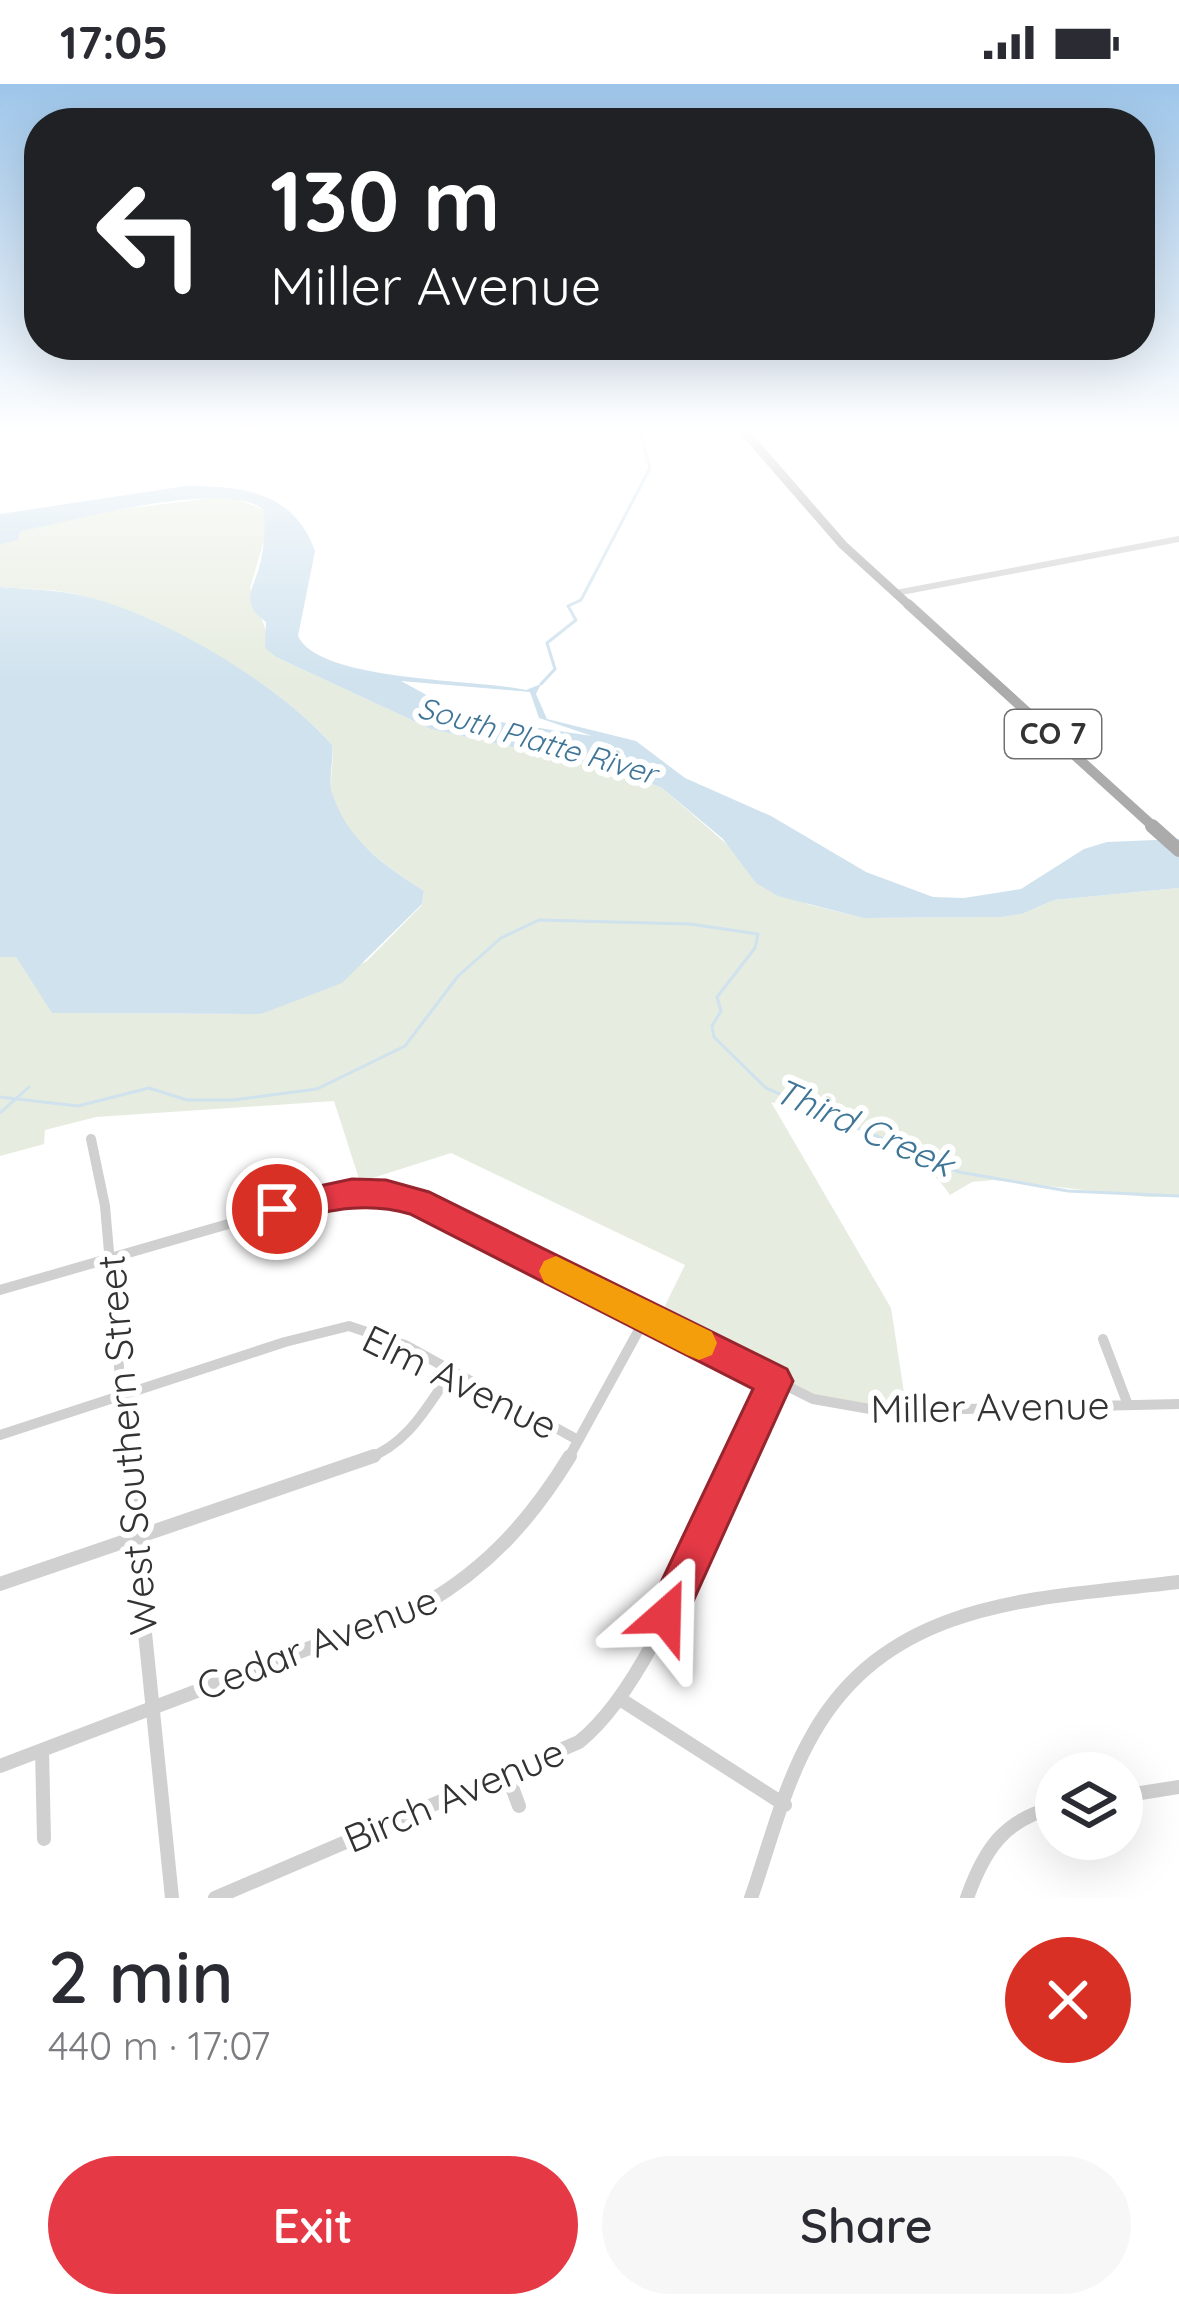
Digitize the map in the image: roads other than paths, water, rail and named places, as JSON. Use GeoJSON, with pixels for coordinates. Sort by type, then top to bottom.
{"type":"FeatureCollection","features":[{"type":"Feature","properties":{"kind":"main road","name":"CO 7"},"geometry":{"type":"LineString","coordinates":[[814,514],[1179,850]]}},
{"type":"Feature","properties":{"kind":"street"},"geometry":{"type":"LineString","coordinates":[[896,593],[1179,539]]}},
{"type":"Feature","properties":{"kind":"street","name":"West Southern Street"},"geometry":{"type":"LineString","coordinates":[[92,1139],[99,1192],[106,1206],[172,1898]]}},
{"type":"Feature","properties":{"kind":"street","name":"Miller Avenue"},"geometry":{"type":"LineString","coordinates":[[0,1290],[315,1198],[386,1193],[418,1202],[813,1399],[881,1412],[1179,1404]]}},
{"type":"Feature","properties":{"kind":"street","name":"Cedar Avenue"},"geometry":{"type":"LineString","coordinates":[[0,1766],[424,1604],[468,1581],[524,1528],[646,1317]]}},
{"type":"Feature","properties":{"kind":"street","name":"Elm Avenue"},"geometry":{"type":"LineString","coordinates":[[0,1435],[339,1327],[380,1334],[575,1439]]}},
{"type":"Feature","properties":{"kind":"street"},"geometry":{"type":"LineString","coordinates":[[1103,1339],[1128,1406]]}},
{"type":"Feature","properties":{"kind":"street"},"geometry":{"type":"LineString","coordinates":[[0,1584],[385,1452],[411,1430],[451,1372]]}},
{"type":"Feature","properties":{"kind":"street","name":"Birch Avenue"},"geometry":{"type":"LineString","coordinates":[[215,1898],[579,1742],[620,1699],[648,1652],[775,1381]]}},
{"type":"Feature","properties":{"kind":"street"},"geometry":{"type":"LineString","coordinates":[[752,1898],[784,1805],[826,1711],[862,1667],[934,1620],[1179,1582]]}},
{"type":"Feature","properties":{"kind":"street"},"geometry":{"type":"LineString","coordinates":[[620,1699],[784,1805]]}},
{"type":"Feature","properties":{"kind":"street"},"geometry":{"type":"LineString","coordinates":[[42,1750],[44,1839]]}},
{"type":"Feature","properties":{"kind":"street"},"geometry":{"type":"LineString","coordinates":[[506,1774],[519,1806]]}},
{"type":"Feature","properties":{"kind":"street"},"geometry":{"type":"LineString","coordinates":[[1143,1793],[1179,1787]]}},
{"type":"Feature","properties":{"kind":"street"},"geometry":{"type":"LineString","coordinates":[[967,1898],[978,1863],[994,1836],[1021,1816],[1035,1812]]}},
{"type":"Feature","properties":{"kind":"water"},"geometry":{"type":"Polygon","coordinates":[[[0,514],[102,514],[20,532],[18,540],[0,545],[0,514]]]}},
{"type":"Feature","properties":{"kind":"water","name":"South Platte River"},"geometry":{"type":"Polygon","coordinates":[[[264,514],[291,514],[315,551],[298,636],[312,651],[336,662],[402,676],[526,690],[541,684],[536,694],[547,719],[636,741],[685,778],[771,816],[866,872],[933,897],[964,898],[1021,889],[1084,849],[1107,842],[1179,839],[1179,888],[1054,900],[1002,917],[863,918],[778,896],[756,883],[723,839],[662,788],[620,771],[431,729],[276,657],[265,648],[266,622],[250,600],[264,514]],[[401,681],[467,717],[592,736],[539,718],[530,692],[401,681]]]}},
{"type":"Feature","properties":{"kind":"water"},"geometry":{"type":"Polygon","coordinates":[[[0,587],[74,594],[115,605],[183,635],[282,699],[332,745],[331,788],[347,825],[382,861],[424,891],[422,904],[342,983],[261,1014],[52,1013],[16,957],[0,957],[0,587]]]}},
{"type":"Feature","properties":{"kind":"waterway"},"geometry":{"type":"LineString","coordinates":[[541,684],[555,669],[547,643],[576,620],[568,606],[581,600],[626,514]]}},
{"type":"Feature","properties":{"kind":"waterway","name":"Third Creek"},"geometry":{"type":"LineString","coordinates":[[16,1099],[78,1106],[149,1088],[187,1100],[233,1100],[317,1089],[405,1046],[458,976],[501,938],[539,920],[690,924],[758,934],[755,948],[717,997],[721,1011],[712,1026],[714,1037],[766,1088],[959,1172],[1068,1191],[1179,1196]]}},
{"type":"Feature","properties":{"kind":"waterway"},"geometry":{"type":"LineString","coordinates":[[16,1099],[29,1087]]}},
{"type":"Feature","properties":{"kind":"waterway","name":"Third Creek"},"geometry":{"type":"LineString","coordinates":[[0,1097],[16,1099]]}},
{"type":"Feature","properties":{"kind":"waterway"},"geometry":{"type":"LineString","coordinates":[[0,1113],[16,1099]]}}]}
